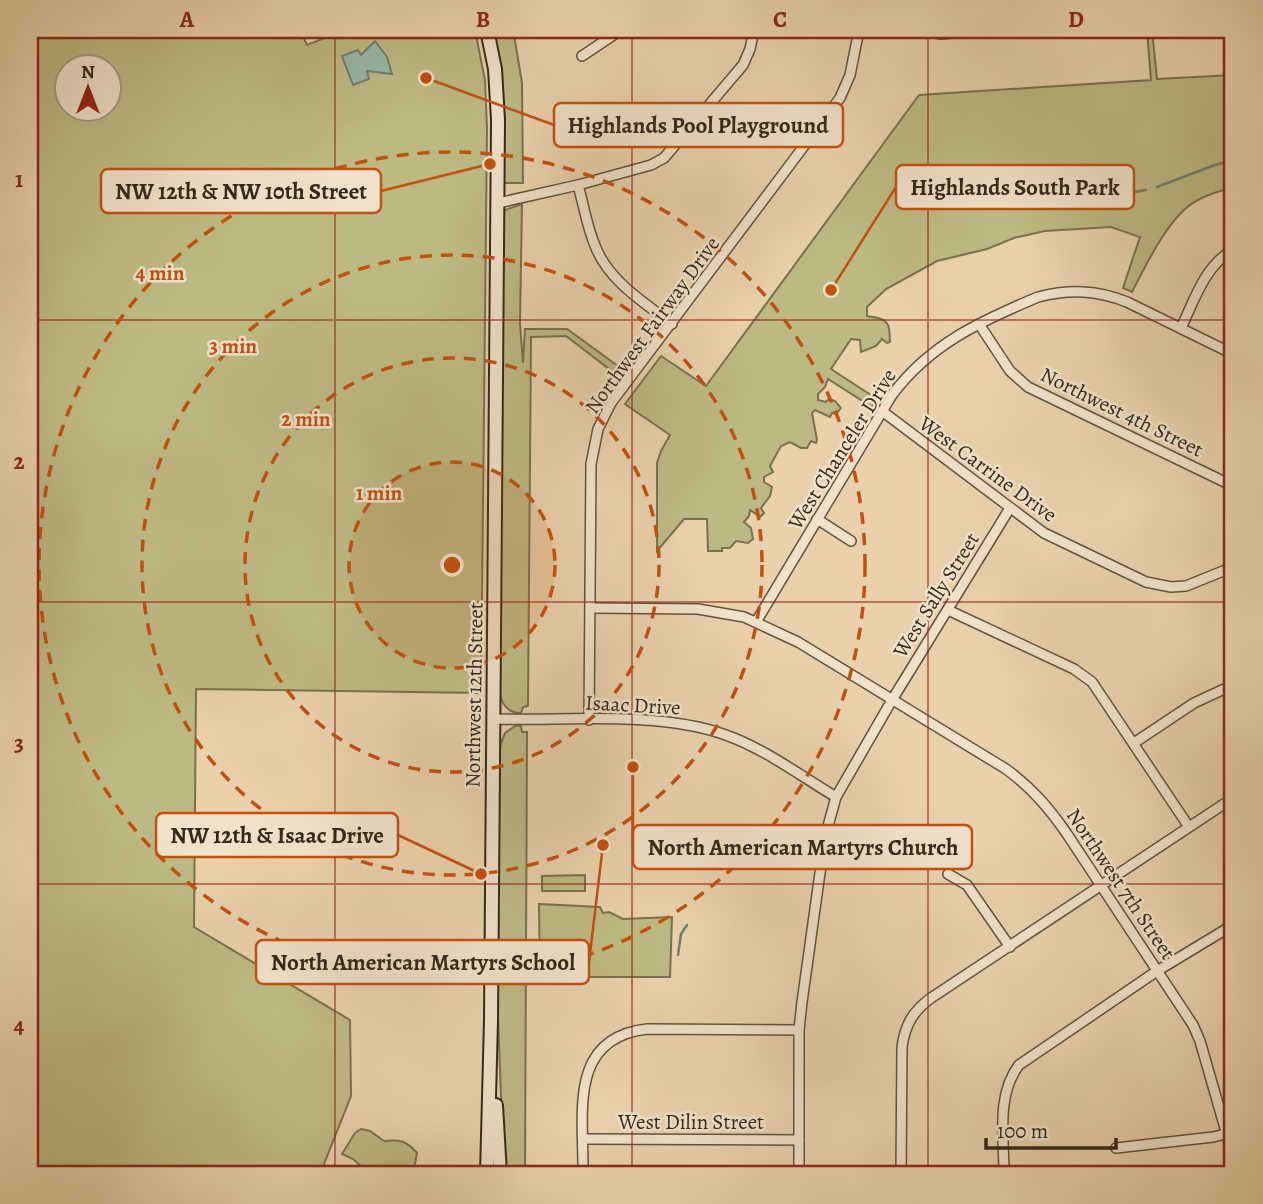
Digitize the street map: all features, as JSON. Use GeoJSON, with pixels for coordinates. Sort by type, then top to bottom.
{"type":"FeatureCollection","features":[{"type":"Feature","properties":{"kind":"main road","name":"Northwest 12th Street"},"geometry":{"type":"LineString","coordinates":[[487,30],[497,87],[498,203],[491,1020],[487,1174]]}},
{"type":"Feature","properties":{"kind":"main road","name":"Northwest 12th Street"},"geometry":{"type":"LineString","coordinates":[[491,1020],[500,1174]]}},
{"type":"Feature","properties":{"kind":"street"},"geometry":{"type":"LineString","coordinates":[[582,56],[621,30]]}},
{"type":"Feature","properties":{"kind":"street"},"geometry":{"type":"LineString","coordinates":[[498,203],[578,185],[651,165],[664,158],[743,65],[754,30]]}},
{"type":"Feature","properties":{"kind":"street","name":"Northwest Fairway Drive"},"geometry":{"type":"LineString","coordinates":[[589,720],[593,443],[611,403],[840,98],[850,75],[859,30]]}},
{"type":"Feature","properties":{"kind":"street"},"geometry":{"type":"LineString","coordinates":[[920,30],[941,34],[991,30]]}},
{"type":"Feature","properties":{"kind":"street"},"geometry":{"type":"LineString","coordinates":[[578,185],[594,246],[608,271],[620,284],[672,324]]}},
{"type":"Feature","properties":{"kind":"street"},"geometry":{"type":"LineString","coordinates":[[1181,328],[1212,268],[1233,250]]}},
{"type":"Feature","properties":{"kind":"street","name":"West Chanceler Drive"},"geometry":{"type":"LineString","coordinates":[[756,622],[882,411],[905,378],[950,339],[1038,297],[1083,291],[1119,299],[1233,354]]}},
{"type":"Feature","properties":{"kind":"street","name":"Northwest 4th Street"},"geometry":{"type":"LineString","coordinates":[[979,324],[1010,372],[1028,387],[1233,486]]}},
{"type":"Feature","properties":{"kind":"street","name":"West Carrine Drive"},"geometry":{"type":"LineString","coordinates":[[882,411],[1010,508],[1055,538],[1158,586],[1186,586],[1233,567]]}},
{"type":"Feature","properties":{"kind":"street","name":"West Sally Street"},"geometry":{"type":"LineString","coordinates":[[799,1174],[799,1030],[825,836],[836,797],[1010,508]]}},
{"type":"Feature","properties":{"kind":"street"},"geometry":{"type":"LineString","coordinates":[[817,519],[851,541]]}},
{"type":"Feature","properties":{"kind":"street","name":"Northwest 7th Street"},"geometry":{"type":"LineString","coordinates":[[590,608],[713,610],[756,622],[798,642],[1006,769],[1033,790],[1046,804],[1196,1033],[1230,1134],[1233,1156]]}},
{"type":"Feature","properties":{"kind":"street"},"geometry":{"type":"LineString","coordinates":[[948,610],[1084,675],[1102,693],[1189,827]]}},
{"type":"Feature","properties":{"kind":"street"},"geometry":{"type":"LineString","coordinates":[[1134,743],[1194,703],[1233,685]]}},
{"type":"Feature","properties":{"kind":"street","name":"Isaac Drive"},"geometry":{"type":"LineString","coordinates":[[494,719],[670,722],[724,734],[762,751],[836,797]]}},
{"type":"Feature","properties":{"kind":"street"},"geometry":{"type":"LineString","coordinates":[[901,1174],[902,1047],[912,1016],[932,998],[1233,798]]}},
{"type":"Feature","properties":{"kind":"street"},"geometry":{"type":"LineString","coordinates":[[948,874],[967,885],[1010,947]]}},
{"type":"Feature","properties":{"kind":"street"},"geometry":{"type":"LineString","coordinates":[[1004,1174],[1004,1102],[1011,1076],[1019,1065],[1157,971],[1233,925]]}},
{"type":"Feature","properties":{"kind":"street"},"geometry":{"type":"LineString","coordinates":[[583,1174],[585,1077],[593,1058],[601,1048],[622,1035],[647,1029],[799,1030]]}},
{"type":"Feature","properties":{"kind":"street"},"geometry":{"type":"LineString","coordinates":[[1116,1148],[1230,1134]]}},
{"type":"Feature","properties":{"kind":"street","name":"West Dilin Street"},"geometry":{"type":"LineString","coordinates":[[584,1139],[799,1140]]}},
{"type":"Feature","properties":{"kind":"shaded area"},"geometry":{"type":"Polygon","coordinates":[[[30,30],[300,30],[307,45],[345,30],[475,30],[485,80],[487,128],[481,693],[196,689],[194,927],[350,1020],[351,1096],[320,1174],[30,1174],[30,30]]]}},
{"type":"Feature","properties":{"kind":"shaded area"},"geometry":{"type":"Polygon","coordinates":[[[492,30],[513,30],[522,83],[523,183],[503,183],[492,30]]]}},
{"type":"Feature","properties":{"kind":"shaded area"},"geometry":{"type":"Polygon","coordinates":[[[1147,30],[1152,30],[1157,79],[1233,75],[1233,188],[1214,193],[1186,208],[1159,242],[1132,292],[1123,288],[1140,237],[1111,227],[1045,231],[1014,238],[987,249],[937,261],[886,289],[867,307],[867,316],[886,322],[890,342],[882,339],[876,346],[861,352],[860,340],[851,339],[831,369],[877,399],[872,407],[828,379],[818,394],[818,400],[835,401],[841,408],[830,417],[815,410],[812,413],[816,443],[811,441],[807,448],[790,442],[781,446],[770,466],[773,472],[764,477],[764,482],[772,487],[770,496],[761,508],[764,513],[760,517],[750,510],[744,522],[751,528],[753,539],[748,543],[736,541],[730,548],[722,548],[722,551],[708,551],[707,519],[684,519],[657,551],[657,463],[670,435],[625,404],[661,356],[706,386],[919,95],[1151,80],[1147,30]]]}},
{"type":"Feature","properties":{"kind":"shaded area"},"geometry":{"type":"Polygon","coordinates":[[[375,41],[387,57],[392,74],[367,71],[369,79],[353,85],[342,56],[358,50],[361,55],[375,41]]]}},
{"type":"Feature","properties":{"kind":"shaded area"},"geometry":{"type":"Polygon","coordinates":[[[522,204],[520,323],[523,363],[525,329],[567,329],[622,369],[617,375],[566,336],[531,337],[528,706],[523,707],[521,713],[507,708],[499,693],[502,218],[505,210],[522,204]]]}},
{"type":"Feature","properties":{"kind":"shaded area"},"geometry":{"type":"Polygon","coordinates":[[[515,726],[521,726],[522,732],[527,732],[525,1174],[504,1174],[497,992],[499,749],[505,733],[515,726]]]}},
{"type":"Feature","properties":{"kind":"shaded area"},"geometry":{"type":"Polygon","coordinates":[[[585,875],[585,891],[542,891],[542,876],[585,875]]]}},
{"type":"Feature","properties":{"kind":"shaded area"},"geometry":{"type":"Polygon","coordinates":[[[539,904],[600,907],[603,913],[609,912],[623,919],[672,917],[670,977],[540,977],[539,904]]]}},
{"type":"Feature","properties":{"kind":"shaded area"},"geometry":{"type":"Polygon","coordinates":[[[361,1129],[370,1131],[384,1141],[398,1141],[410,1146],[417,1153],[413,1174],[370,1174],[353,1159],[342,1154],[355,1133],[361,1129]]]}},
{"type":"Feature","properties":{"kind":"waterway"},"geometry":{"type":"LineString","coordinates":[[1157,187],[1233,160]]}},
{"type":"Feature","properties":{"kind":"waterway"},"geometry":{"type":"LineString","coordinates":[[957,201],[1002,195],[1111,196],[1146,190]]}},
{"type":"Feature","properties":{"kind":"waterway"},"geometry":{"type":"LineString","coordinates":[[678,955],[681,934],[687,925]]}},
{"type":"Feature","properties":{"kind":"place","name":"Highlands Pool Playground"},"geometry":{"type":"Point","coordinates":[426,78]}},
{"type":"Feature","properties":{"kind":"place","name":"NW 12th & NW 10th Street"},"geometry":{"type":"Point","coordinates":[490,164]}},
{"type":"Feature","properties":{"kind":"place","name":"Highlands South Park"},"geometry":{"type":"Point","coordinates":[831,290]}},
{"type":"Feature","properties":{"kind":"place","name":"North American Martyrs Church"},"geometry":{"type":"Point","coordinates":[633,767]}},
{"type":"Feature","properties":{"kind":"place","name":"North American Martyrs School"},"geometry":{"type":"Point","coordinates":[603,845]}},
{"type":"Feature","properties":{"kind":"place","name":"NW 12th & Isaac Drive"},"geometry":{"type":"Point","coordinates":[481,874]}}]}
